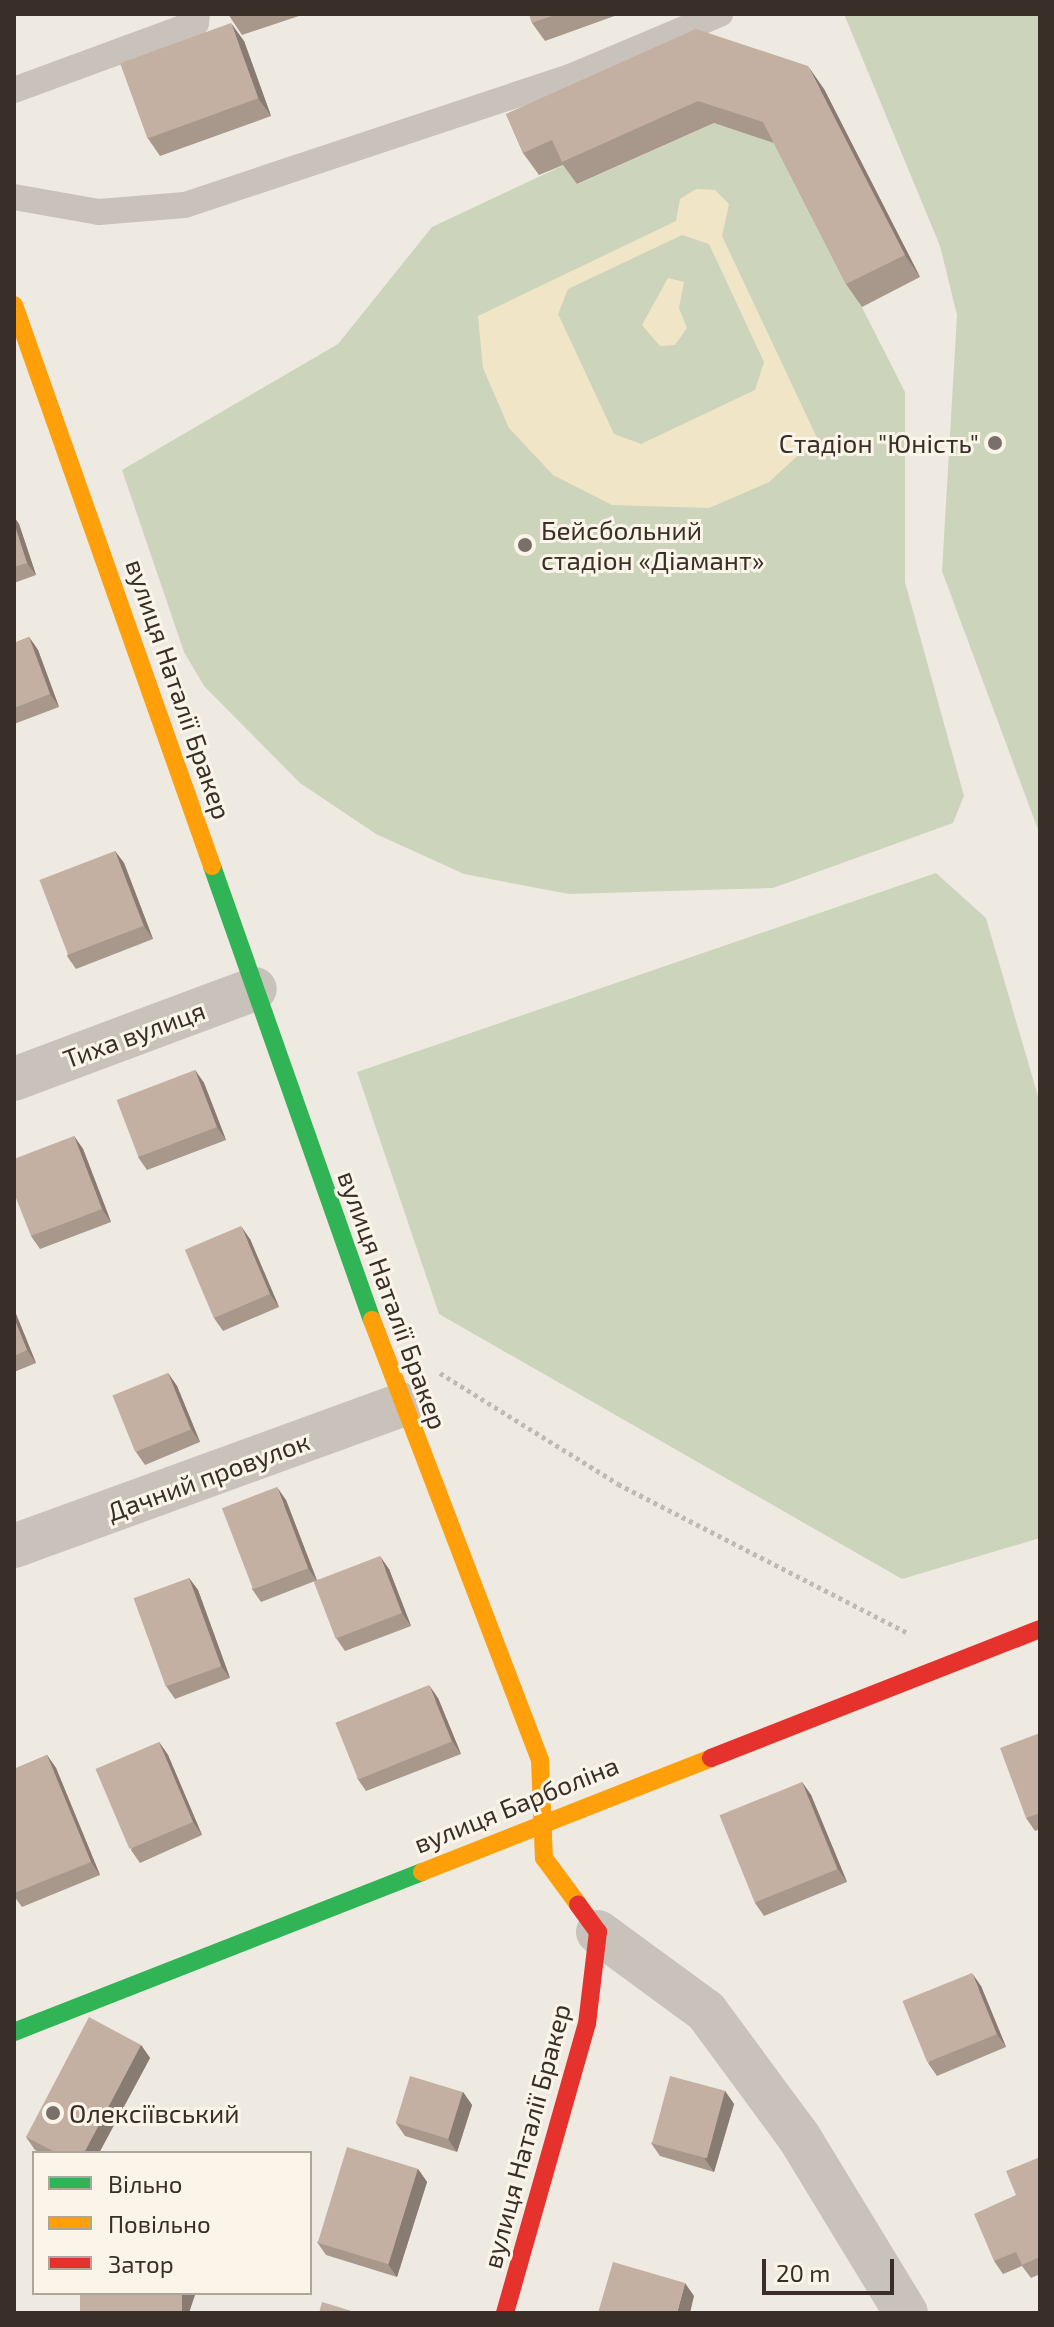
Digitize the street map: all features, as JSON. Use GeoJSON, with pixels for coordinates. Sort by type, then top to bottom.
{"type":"FeatureCollection","features":[{"type":"Feature","properties":{"kind":"street","name":"вулиця Наталії Бракер"},"geometry":{"type":"LineString","coordinates":[[14,305],[402,1405],[540,1760],[544,1858],[598,1932],[587,2024],[505,2313]]}},
{"type":"Feature","properties":{"kind":"street","name":"Тиха вулиця"},"geometry":{"type":"LineString","coordinates":[[14,1079],[255,989]]}},
{"type":"Feature","properties":{"kind":"street","name":"Дачний провулок"},"geometry":{"type":"LineString","coordinates":[[14,1546],[402,1405]]}},
{"type":"Feature","properties":{"kind":"street","name":"вулиця Барболіна"},"geometry":{"type":"LineString","coordinates":[[14,2032],[544,1821],[1040,1629]]}},
{"type":"Feature","properties":{"kind":"street"},"geometry":{"type":"LineString","coordinates":[[598,1932],[706,2011],[799,2137],[906,2313]]}},
{"type":"Feature","properties":{"kind":"lane"},"geometry":{"type":"LineString","coordinates":[[14,90],[196,23],[197,14]]}},
{"type":"Feature","properties":{"kind":"lane"},"geometry":{"type":"LineString","coordinates":[[14,197],[99,212],[185,205],[570,77],[720,14]]}},
{"type":"Feature","properties":{"kind":"path"},"geometry":{"type":"LineString","coordinates":[[378,1334],[618,1484],[960,1660]]}},
{"type":"Feature","properties":{"kind":"green space","name":"Стадіон \"Юність\""},"geometry":{"type":"Polygon","coordinates":[[[844,14],[1040,14],[1040,835],[942,571],[957,315],[940,246],[844,14]]]}},
{"type":"Feature","properties":{"kind":"green space","name":"Бейсбольний стадіон «Діамант»"},"geometry":{"type":"Polygon","coordinates":[[[714,123],[779,144],[905,392],[905,582],[964,796],[953,823],[773,888],[569,894],[464,874],[376,834],[300,783],[204,686],[184,652],[122,470],[338,344],[432,227],[568,163],[578,184],[714,123]]]}},
{"type":"Feature","properties":{"kind":"green space"},"geometry":{"type":"Polygon","coordinates":[[[936,873],[986,918],[1040,1103],[1040,1538],[902,1579],[439,1314],[357,1072],[936,873]]]}},
{"type":"Feature","properties":{"kind":"sand"},"geometry":{"type":"Polygon","coordinates":[[[696,189],[715,190],[729,204],[722,236],[817,438],[769,482],[709,508],[612,505],[553,475],[509,428],[483,368],[478,316],[676,221],[680,199],[696,189]],[[682,235],[568,289],[558,314],[614,434],[641,444],[755,390],[764,362],[709,244],[682,235]]]}},
{"type":"Feature","properties":{"kind":"sand"},"geometry":{"type":"Polygon","coordinates":[[[668,278],[684,282],[679,308],[687,328],[675,345],[660,346],[642,325],[668,278]]]}},
{"type":"Feature","properties":{"kind":"building"},"geometry":{"type":"Polygon","coordinates":[[[529,14],[557,14],[532,23],[529,14]]]}},
{"type":"Feature","properties":{"kind":"building"},"geometry":{"type":"Polygon","coordinates":[[[231,23],[258,98],[147,139],[120,63],[231,23]]]}},
{"type":"Feature","properties":{"kind":"building"},"geometry":{"type":"Polygon","coordinates":[[[696,29],[808,66],[905,255],[846,284],[763,122],[698,101],[562,162],[552,140],[523,153],[506,114],[696,29]]]}},
{"type":"Feature","properties":{"kind":"building"},"geometry":{"type":"Polygon","coordinates":[[[14,523],[27,563],[14,567],[14,523]]]}},
{"type":"Feature","properties":{"kind":"building"},"geometry":{"type":"Polygon","coordinates":[[[29,637],[50,694],[14,708],[14,643],[29,637]]]}},
{"type":"Feature","properties":{"kind":"building"},"geometry":{"type":"Polygon","coordinates":[[[115,851],[144,926],[68,955],[39,880],[115,851]]]}},
{"type":"Feature","properties":{"kind":"building"},"geometry":{"type":"Polygon","coordinates":[[[195,1070],[217,1127],[138,1157],[117,1100],[195,1070]]]}},
{"type":"Feature","properties":{"kind":"building"},"geometry":{"type":"Polygon","coordinates":[[[74,1136],[102,1209],[31,1236],[14,1193],[14,1159],[74,1136]]]}},
{"type":"Feature","properties":{"kind":"building"},"geometry":{"type":"Polygon","coordinates":[[[241,1226],[270,1294],[214,1318],[185,1250],[241,1226]]]}},
{"type":"Feature","properties":{"kind":"building"},"geometry":{"type":"Polygon","coordinates":[[[14,1318],[27,1350],[14,1356],[14,1318]]]}},
{"type":"Feature","properties":{"kind":"building"},"geometry":{"type":"Polygon","coordinates":[[[168,1373],[191,1430],[135,1452],[112,1395],[168,1373]]]}},
{"type":"Feature","properties":{"kind":"building"},"geometry":{"type":"Polygon","coordinates":[[[277,1487],[308,1568],[253,1589],[222,1508],[277,1487]]]}},
{"type":"Feature","properties":{"kind":"building"},"geometry":{"type":"Polygon","coordinates":[[[380,1556],[402,1613],[336,1638],[314,1581],[380,1556]]]}},
{"type":"Feature","properties":{"kind":"building"},"geometry":{"type":"Polygon","coordinates":[[[189,1578],[221,1666],[166,1687],[134,1598],[189,1578]]]}},
{"type":"Feature","properties":{"kind":"building"},"geometry":{"type":"Polygon","coordinates":[[[429,1685],[452,1742],[358,1779],[335,1723],[429,1685]]]}},
{"type":"Feature","properties":{"kind":"building"},"geometry":{"type":"Polygon","coordinates":[[[1040,1733],[1040,1813],[1026,1818],[1000,1748],[1040,1733]]]}},
{"type":"Feature","properties":{"kind":"building"},"geometry":{"type":"Polygon","coordinates":[[[159,1742],[193,1822],[129,1849],[95,1769],[159,1742]]]}},
{"type":"Feature","properties":{"kind":"building"},"geometry":{"type":"Polygon","coordinates":[[[47,1755],[91,1862],[14,1893],[14,1769],[47,1755]]]}},
{"type":"Feature","properties":{"kind":"building"},"geometry":{"type":"Polygon","coordinates":[[[802,1782],[837,1869],[755,1902],[719,1815],[802,1782]]]}},
{"type":"Feature","properties":{"kind":"building"},"geometry":{"type":"Polygon","coordinates":[[[972,1973],[997,2034],[927,2062],[902,2001],[972,1973]]]}},
{"type":"Feature","properties":{"kind":"building"},"geometry":{"type":"Polygon","coordinates":[[[89,2017],[141,2045],[85,2151],[53,2151],[26,2137],[89,2017]]]}},
{"type":"Feature","properties":{"kind":"building"},"geometry":{"type":"Polygon","coordinates":[[[410,2076],[463,2092],[448,2139],[396,2123],[410,2076]]]}},
{"type":"Feature","properties":{"kind":"building"},"geometry":{"type":"Polygon","coordinates":[[[670,2076],[725,2091],[707,2158],[652,2144],[670,2076]]]}},
{"type":"Feature","properties":{"kind":"building"},"geometry":{"type":"Polygon","coordinates":[[[347,2147],[418,2169],[389,2264],[318,2243],[347,2147]]]}},
{"type":"Feature","properties":{"kind":"building"},"geometry":{"type":"Polygon","coordinates":[[[1040,2157],[1040,2257],[1022,2265],[1016,2252],[994,2261],[974,2214],[1016,2195],[1006,2171],[1040,2157]]]}},
{"type":"Feature","properties":{"kind":"building"},"geometry":{"type":"Polygon","coordinates":[[[613,2262],[685,2283],[677,2313],[598,2313],[613,2262]]]}},
{"type":"Feature","properties":{"kind":"building"},"geometry":{"type":"Polygon","coordinates":[[[80,2295],[182,2295],[182,2313],[80,2313],[80,2295]]]}},
{"type":"Feature","properties":{"kind":"building"},"geometry":{"type":"Polygon","coordinates":[[[322,2302],[358,2313],[319,2313],[322,2302]]]}},
{"type":"Feature","properties":{"kind":"traffic: fast"},"geometry":{"type":"LineString","coordinates":[[212,866],[372,1320]]}},
{"type":"Feature","properties":{"kind":"traffic: fast"},"geometry":{"type":"LineString","coordinates":[[14,2032],[422,1872]]}},
{"type":"Feature","properties":{"kind":"traffic: slow"},"geometry":{"type":"LineString","coordinates":[[14,305],[212,866]]}},
{"type":"Feature","properties":{"kind":"traffic: slow"},"geometry":{"type":"LineString","coordinates":[[372,1320],[540,1760],[544,1858],[578,1904]]}},
{"type":"Feature","properties":{"kind":"traffic: slow"},"geometry":{"type":"LineString","coordinates":[[422,1872],[711,1758]]}},
{"type":"Feature","properties":{"kind":"traffic: jam"},"geometry":{"type":"LineString","coordinates":[[711,1758],[1040,1629]]}},
{"type":"Feature","properties":{"kind":"traffic: jam"},"geometry":{"type":"LineString","coordinates":[[505,2313],[587,2024],[598,1932],[578,1904]]}},
{"type":"Feature","properties":{"kind":"place","name":"Стадіон \"Юність\""},"geometry":{"type":"Point","coordinates":[995,443]}},
{"type":"Feature","properties":{"kind":"place","name":"Бейсбольний стадіон «Діамант»"},"geometry":{"type":"Point","coordinates":[525,545]}},
{"type":"Feature","properties":{"kind":"place","name":"Олексіївський"},"geometry":{"type":"Point","coordinates":[53,2113]}}]}
